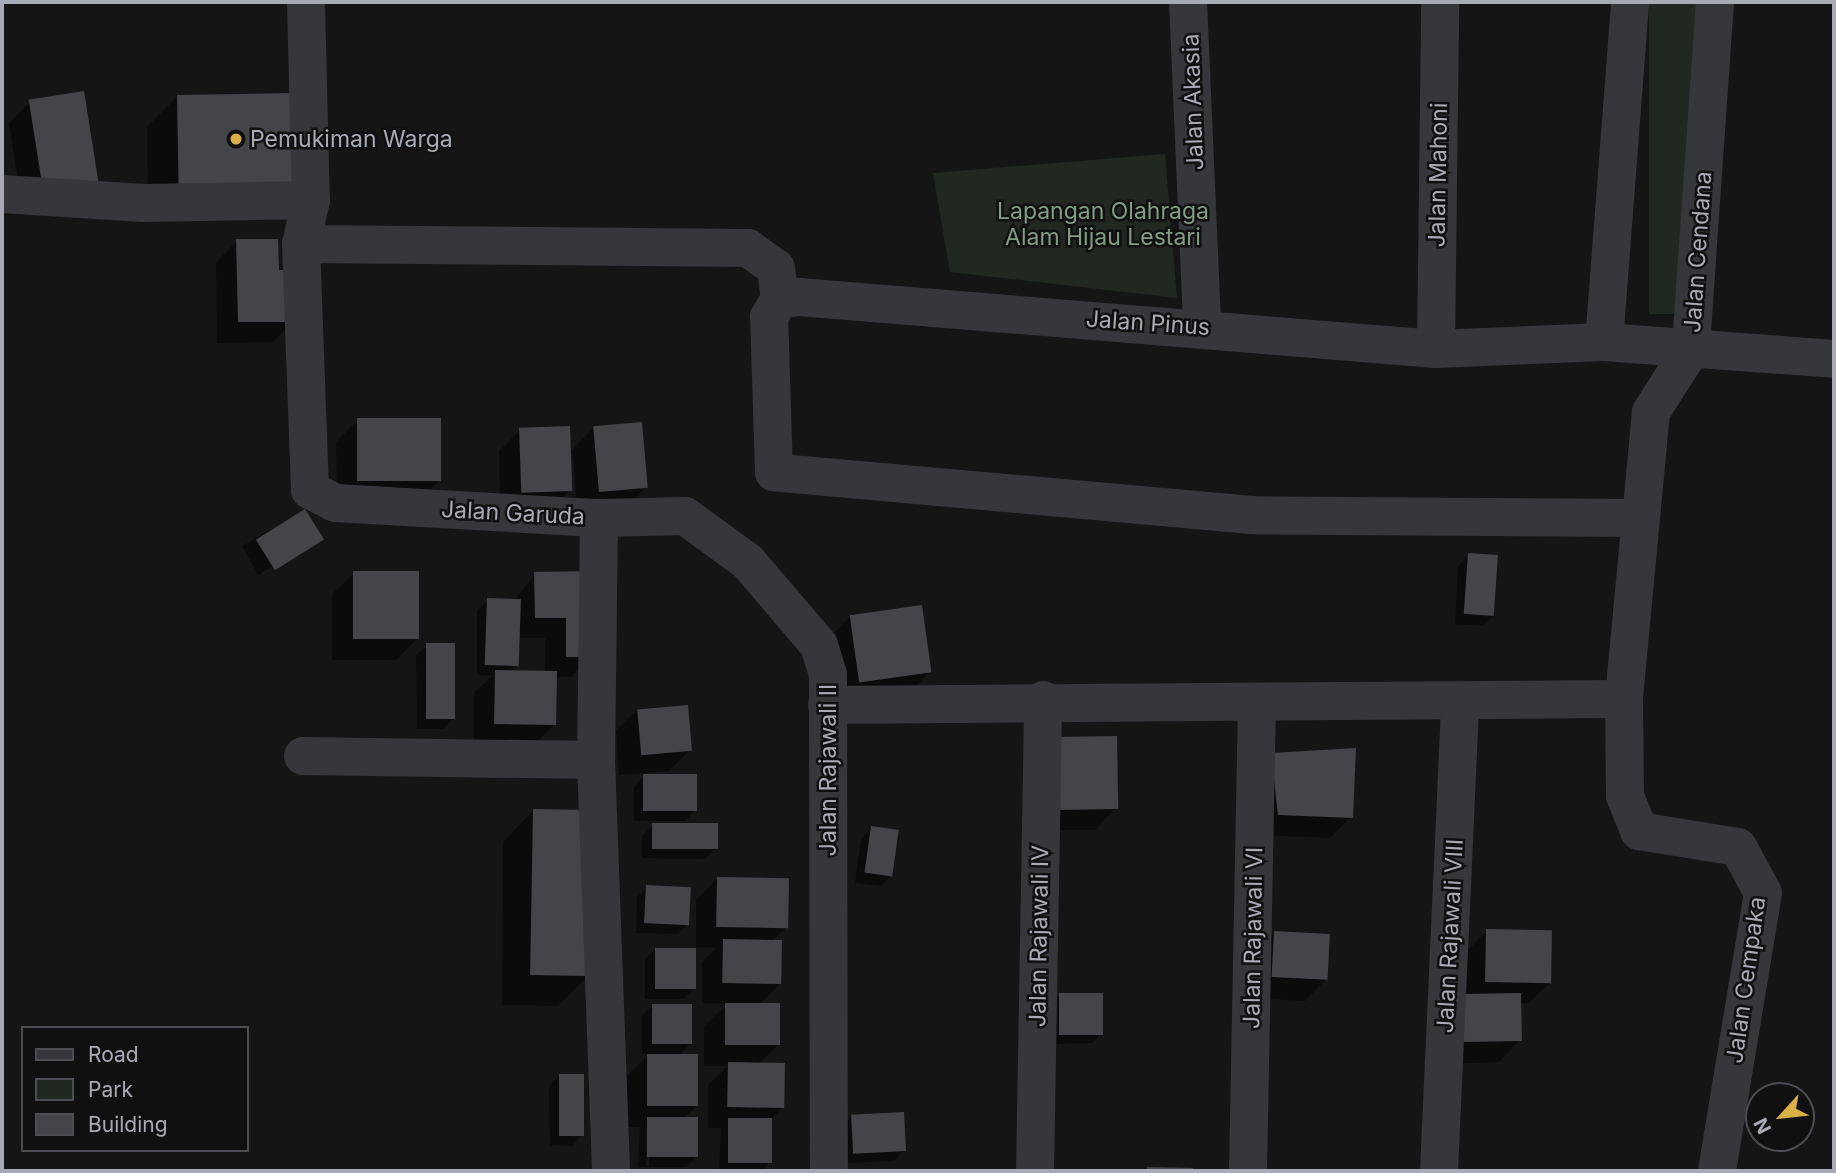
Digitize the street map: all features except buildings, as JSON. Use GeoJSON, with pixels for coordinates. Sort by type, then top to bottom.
{"type":"FeatureCollection","features":[{"type":"Feature","properties":{"kind":"street","name":"Jalan Garuda"},"geometry":{"type":"LineString","coordinates":[[306,2],[311,200],[301,244],[310,490],[335,503],[599,518],[596,760],[611,1171]]}},
{"type":"Feature","properties":{"kind":"street","name":"Jalan Akasia"},"geometry":{"type":"LineString","coordinates":[[1188,2],[1202,327]]}},
{"type":"Feature","properties":{"kind":"street","name":"Jalan Mahoni"},"geometry":{"type":"LineString","coordinates":[[1436,349],[1440,2]]}},
{"type":"Feature","properties":{"kind":"street"},"geometry":{"type":"LineString","coordinates":[[1604,342],[1630,2]]}},
{"type":"Feature","properties":{"kind":"street","name":"Jalan Cendana"},"geometry":{"type":"LineString","coordinates":[[1715,2],[1691,349],[1651,412],[1618,699],[1625,796],[1639,831],[1738,847],[1755,873]]}},
{"type":"Feature","properties":{"kind":"street"},"geometry":{"type":"LineString","coordinates":[[2,194],[144,203],[311,200]]}},
{"type":"Feature","properties":{"kind":"street"},"geometry":{"type":"LineString","coordinates":[[301,244],[748,248],[776,268],[780,299],[769,317],[774,472],[1252,515],[1639,518]]}},
{"type":"Feature","properties":{"kind":"street","name":"Jalan Pinus"},"geometry":{"type":"LineString","coordinates":[[780,299],[1202,327],[1436,349],[1604,342],[1834,359]]}},
{"type":"Feature","properties":{"kind":"street","name":"Jalan Rajawali II"},"geometry":{"type":"LineString","coordinates":[[599,518],[685,516],[748,562],[819,645],[828,674],[829,1171]]}},
{"type":"Feature","properties":{"kind":"street"},"geometry":{"type":"LineString","coordinates":[[827,705],[1043,700],[1257,705],[1618,699]]}},
{"type":"Feature","properties":{"kind":"street","name":"Jalan Rajawali IV"},"geometry":{"type":"LineString","coordinates":[[1035,1171],[1043,700]]}},
{"type":"Feature","properties":{"kind":"street","name":"Jalan Rajawali VIII"},"geometry":{"type":"LineString","coordinates":[[1439,1171],[1460,701]]}},
{"type":"Feature","properties":{"kind":"street","name":"Jalan Rajawali VI"},"geometry":{"type":"LineString","coordinates":[[1248,1171],[1257,705]]}},
{"type":"Feature","properties":{"kind":"street"},"geometry":{"type":"LineString","coordinates":[[303,756],[596,760]]}},
{"type":"Feature","properties":{"kind":"street","name":"Jalan Cempaka"},"geometry":{"type":"LineString","coordinates":[[1717,1171],[1763,893],[1755,873]]}},
{"type":"Feature","properties":{"kind":"green space"},"geometry":{"type":"Polygon","coordinates":[[[1649,2],[1698,2],[1698,314],[1649,314],[1649,2]]]}},
{"type":"Feature","properties":{"kind":"green space","name":"Lapangan Olahraga Alam Hijau Lestari"},"geometry":{"type":"Polygon","coordinates":[[[1165,154],[1177,298],[950,272],[933,173],[1165,154]]]}},
{"type":"Feature","properties":{"kind":"place","name":"Pemukiman Warga"},"geometry":{"type":"Point","coordinates":[236,139]}}]}
